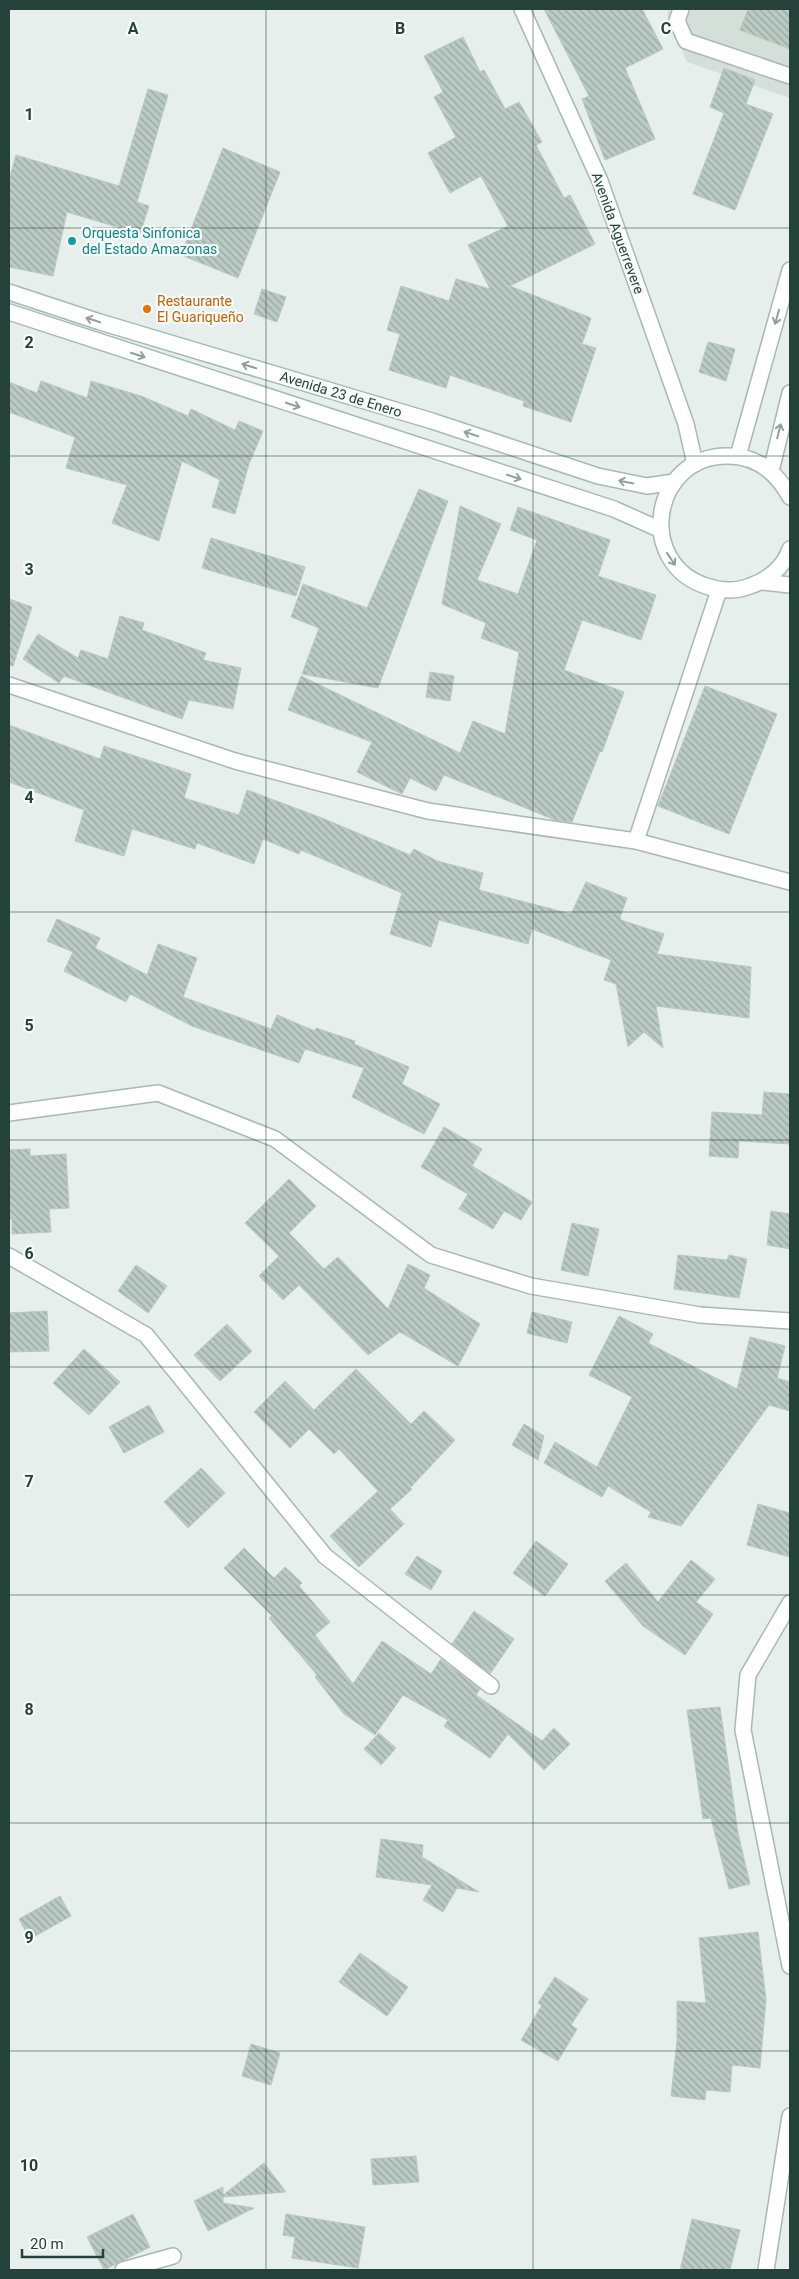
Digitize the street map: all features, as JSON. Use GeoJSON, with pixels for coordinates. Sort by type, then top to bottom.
{"type":"FeatureCollection","features":[{"type":"Feature","properties":{"kind":"street","name":"Avenida Aguerrevere"},"geometry":{"type":"LineString","coordinates":[[522,9],[605,195],[686,424],[695,464]]}},
{"type":"Feature","properties":{"kind":"street"},"geometry":{"type":"LineString","coordinates":[[681,9],[677,21],[686,41],[790,76]]}},
{"type":"Feature","properties":{"kind":"street"},"geometry":{"type":"LineString","coordinates":[[738,456],[790,270]]}},
{"type":"Feature","properties":{"kind":"street","name":"Avenida 23 de Enero"},"geometry":{"type":"LineString","coordinates":[[9,292],[432,421],[598,476],[647,486],[674,482]]}},
{"type":"Feature","properties":{"kind":"street","name":"Avenida 23 de Enero"},"geometry":{"type":"LineString","coordinates":[[9,312],[614,510],[660,530]]}},
{"type":"Feature","properties":{"kind":"street"},"geometry":{"type":"LineString","coordinates":[[771,470],[790,393]]}},
{"type":"Feature","properties":{"kind":"street"},"geometry":{"type":"LineString","coordinates":[[790,497],[783,484],[771,470],[755,462],[738,456],[709,458],[695,464],[674,482],[666,496],[661,513],[660,530],[666,551],[679,570],[697,583],[719,590],[741,590],[762,582],[777,570],[790,549]]}},
{"type":"Feature","properties":{"kind":"street"},"geometry":{"type":"LineString","coordinates":[[762,582],[790,585]]}},
{"type":"Feature","properties":{"kind":"street"},"geometry":{"type":"LineString","coordinates":[[636,841],[719,590]]}},
{"type":"Feature","properties":{"kind":"street"},"geometry":{"type":"LineString","coordinates":[[9,685],[235,761],[428,811],[636,841],[790,882]]}},
{"type":"Feature","properties":{"kind":"street"},"geometry":{"type":"LineString","coordinates":[[9,1113],[158,1094],[275,1140],[431,1255],[531,1286],[700,1315],[790,1321]]}},
{"type":"Feature","properties":{"kind":"street"},"geometry":{"type":"LineString","coordinates":[[9,1256],[146,1335],[325,1556],[491,1686]]}},
{"type":"Feature","properties":{"kind":"street"},"geometry":{"type":"LineString","coordinates":[[790,1603],[748,1676],[743,1730],[790,1966]]}},
{"type":"Feature","properties":{"kind":"street"},"geometry":{"type":"LineString","coordinates":[[766,2270],[787,2162],[790,2116]]}},
{"type":"Feature","properties":{"kind":"street"},"geometry":{"type":"LineString","coordinates":[[124,2270],[174,2256]]}},
{"type":"Feature","properties":{"kind":"shaded area"},"geometry":{"type":"Polygon","coordinates":[[[669,9],[790,9],[790,98],[687,62],[667,15],[669,9]]]}},
{"type":"Feature","properties":{"kind":"building"},"geometry":{"type":"Polygon","coordinates":[[[544,9],[642,9],[663,49],[625,68],[655,139],[605,160],[582,99],[589,96],[544,9]]]}},
{"type":"Feature","properties":{"kind":"building"},"geometry":{"type":"Polygon","coordinates":[[[748,9],[790,9],[790,49],[740,30],[748,9]]]}},
{"type":"Feature","properties":{"kind":"building"},"geometry":{"type":"Polygon","coordinates":[[[463,37],[480,72],[484,70],[505,109],[519,102],[542,142],[536,145],[564,198],[570,195],[595,244],[510,286],[591,318],[582,344],[596,348],[571,422],[523,406],[524,401],[450,375],[446,388],[389,370],[400,334],[387,330],[401,286],[449,301],[456,279],[490,289],[468,245],[508,226],[481,176],[450,193],[428,153],[456,137],[434,97],[443,92],[424,56],[463,37]]]}},
{"type":"Feature","properties":{"kind":"building"},"geometry":{"type":"Polygon","coordinates":[[[724,68],[755,80],[746,104],[773,114],[735,210],[693,194],[724,113],[710,107],[724,68]]]}},
{"type":"Feature","properties":{"kind":"building"},"geometry":{"type":"Polygon","coordinates":[[[148,89],[168,95],[137,202],[149,206],[140,234],[67,212],[53,276],[9,267],[9,180],[16,155],[119,186],[148,89]]]}},
{"type":"Feature","properties":{"kind":"building"},"geometry":{"type":"Polygon","coordinates":[[[223,148],[280,172],[238,278],[181,255],[223,148]]]}},
{"type":"Feature","properties":{"kind":"building"},"geometry":{"type":"Polygon","coordinates":[[[262,289],[286,297],[277,322],[254,314],[262,289]]]}},
{"type":"Feature","properties":{"kind":"building"},"geometry":{"type":"Polygon","coordinates":[[[708,342],[735,349],[726,381],[699,372],[708,342]]]}},
{"type":"Feature","properties":{"kind":"building"},"geometry":{"type":"Polygon","coordinates":[[[41,381],[87,398],[91,381],[141,396],[188,416],[191,409],[235,430],[239,421],[263,431],[249,464],[235,514],[212,507],[220,480],[182,461],[159,541],[112,523],[127,485],[66,468],[75,437],[9,412],[9,382],[37,393],[41,381]]]}},
{"type":"Feature","properties":{"kind":"building"},"geometry":{"type":"Polygon","coordinates":[[[419,489],[448,501],[378,688],[302,674],[319,628],[291,617],[303,584],[367,608],[419,489]]]}},
{"type":"Feature","properties":{"kind":"building"},"geometry":{"type":"Polygon","coordinates":[[[460,506],[501,524],[477,580],[518,594],[537,540],[510,530],[518,507],[610,540],[598,576],[656,595],[641,640],[582,620],[564,670],[624,692],[602,752],[600,751],[572,822],[555,820],[444,775],[436,791],[410,778],[402,794],[357,772],[372,742],[288,710],[301,676],[460,753],[473,721],[505,734],[519,652],[481,638],[486,623],[442,604],[460,506]]]}},
{"type":"Feature","properties":{"kind":"building"},"geometry":{"type":"Polygon","coordinates":[[[211,538],[305,567],[296,596],[202,568],[211,538]]]}},
{"type":"Feature","properties":{"kind":"building"},"geometry":{"type":"Polygon","coordinates":[[[9,599],[32,607],[13,666],[9,665],[9,599]]]}},
{"type":"Feature","properties":{"kind":"building"},"geometry":{"type":"Polygon","coordinates":[[[120,616],[144,623],[142,630],[206,653],[203,660],[241,668],[233,709],[189,700],[182,719],[64,676],[59,683],[23,659],[38,634],[78,658],[81,650],[108,659],[120,616]]]}},
{"type":"Feature","properties":{"kind":"building"},"geometry":{"type":"Polygon","coordinates":[[[430,672],[454,676],[450,701],[426,697],[430,672]]]}},
{"type":"Feature","properties":{"kind":"building"},"geometry":{"type":"Polygon","coordinates":[[[705,686],[777,714],[729,834],[658,806],[705,686]]]}},
{"type":"Feature","properties":{"kind":"building"},"geometry":{"type":"Polygon","coordinates":[[[9,725],[100,759],[104,746],[191,774],[184,798],[239,815],[247,790],[322,818],[410,855],[414,849],[437,861],[483,873],[479,890],[571,914],[586,882],[627,898],[620,917],[621,920],[664,934],[657,954],[751,967],[749,1018],[656,1006],[663,1048],[644,1032],[628,1047],[616,984],[604,980],[611,960],[532,929],[528,944],[439,920],[431,947],[390,934],[402,893],[301,850],[299,854],[263,839],[254,864],[197,843],[195,849],[132,829],[124,856],[75,841],[84,810],[9,782],[9,725]]]}},
{"type":"Feature","properties":{"kind":"building"},"geometry":{"type":"Polygon","coordinates":[[[57,919],[100,938],[95,948],[147,975],[158,944],[197,958],[183,997],[271,1029],[277,1015],[315,1031],[316,1028],[355,1041],[354,1044],[409,1067],[402,1084],[440,1104],[424,1134],[352,1097],[364,1068],[305,1049],[299,1063],[192,1026],[130,994],[126,1002],[64,971],[73,952],[47,941],[57,919]]]}},
{"type":"Feature","properties":{"kind":"building"},"geometry":{"type":"Polygon","coordinates":[[[764,1092],[790,1094],[790,1144],[739,1141],[738,1158],[709,1156],[712,1112],[762,1115],[764,1092]]]}},
{"type":"Feature","properties":{"kind":"building"},"geometry":{"type":"Polygon","coordinates":[[[444,1127],[482,1149],[472,1166],[532,1202],[521,1220],[504,1211],[493,1229],[459,1209],[468,1194],[421,1167],[444,1127]]]}},
{"type":"Feature","properties":{"kind":"building"},"geometry":{"type":"Polygon","coordinates":[[[30,1149],[30,1156],[66,1154],[69,1208],[49,1209],[51,1232],[12,1234],[12,1219],[9,1219],[9,1150],[30,1149]]]}},
{"type":"Feature","properties":{"kind":"building"},"geometry":{"type":"Polygon","coordinates":[[[289,1179],[316,1206],[289,1233],[324,1269],[338,1257],[388,1309],[408,1264],[430,1275],[424,1288],[480,1324],[458,1366],[400,1332],[368,1355],[299,1285],[283,1300],[259,1276],[279,1256],[245,1223],[289,1179]]]}},
{"type":"Feature","properties":{"kind":"building"},"geometry":{"type":"Polygon","coordinates":[[[771,1211],[790,1214],[790,1249],[767,1245],[771,1211]]]}},
{"type":"Feature","properties":{"kind":"building"},"geometry":{"type":"Polygon","coordinates":[[[572,1223],[599,1229],[588,1276],[561,1270],[572,1223]]]}},
{"type":"Feature","properties":{"kind":"building"},"geometry":{"type":"Polygon","coordinates":[[[678,1255],[727,1260],[729,1255],[747,1259],[739,1298],[674,1289],[678,1255]]]}},
{"type":"Feature","properties":{"kind":"building"},"geometry":{"type":"Polygon","coordinates":[[[136,1265],[167,1286],[148,1313],[118,1291],[136,1265]]]}},
{"type":"Feature","properties":{"kind":"building"},"geometry":{"type":"Polygon","coordinates":[[[47,1311],[49,1351],[9,1352],[9,1313],[47,1311]]]}},
{"type":"Feature","properties":{"kind":"building"},"geometry":{"type":"Polygon","coordinates":[[[532,1312],[572,1322],[567,1343],[527,1333],[532,1312]]]}},
{"type":"Feature","properties":{"kind":"building"},"geometry":{"type":"Polygon","coordinates":[[[619,1316],[653,1334],[648,1343],[737,1389],[750,1337],[785,1346],[777,1378],[790,1382],[790,1411],[769,1405],[681,1526],[648,1517],[651,1512],[608,1486],[602,1497],[544,1463],[555,1442],[597,1467],[632,1397],[589,1375],[619,1316]]]}},
{"type":"Feature","properties":{"kind":"building"},"geometry":{"type":"Polygon","coordinates":[[[227,1324],[252,1351],[220,1381],[194,1355],[227,1324]]]}},
{"type":"Feature","properties":{"kind":"building"},"geometry":{"type":"Polygon","coordinates":[[[84,1349],[120,1382],[89,1415],[53,1383],[84,1349]]]}},
{"type":"Feature","properties":{"kind":"building"},"geometry":{"type":"Polygon","coordinates":[[[356,1369],[411,1424],[424,1411],[455,1440],[410,1488],[412,1489],[390,1509],[404,1524],[359,1567],[330,1536],[378,1491],[339,1449],[334,1454],[309,1429],[290,1448],[254,1412],[285,1381],[314,1410],[356,1369]]]}},
{"type":"Feature","properties":{"kind":"building"},"geometry":{"type":"Polygon","coordinates":[[[149,1405],[164,1432],[124,1453],[109,1427],[149,1405]]]}},
{"type":"Feature","properties":{"kind":"building"},"geometry":{"type":"Polygon","coordinates":[[[524,1424],[544,1436],[538,1460],[512,1445],[524,1424]]]}},
{"type":"Feature","properties":{"kind":"building"},"geometry":{"type":"Polygon","coordinates":[[[201,1468],[225,1493],[188,1528],[164,1502],[201,1468]]]}},
{"type":"Feature","properties":{"kind":"building"},"geometry":{"type":"Polygon","coordinates":[[[758,1504],[790,1513],[790,1557],[747,1545],[758,1504]]]}},
{"type":"Feature","properties":{"kind":"building"},"geometry":{"type":"Polygon","coordinates":[[[536,1541],[568,1564],[545,1596],[513,1573],[536,1541]]]}},
{"type":"Feature","properties":{"kind":"building"},"geometry":{"type":"Polygon","coordinates":[[[244,1548],[274,1578],[285,1567],[302,1583],[299,1586],[330,1622],[315,1635],[353,1684],[382,1641],[431,1674],[441,1659],[480,1689],[476,1695],[542,1741],[554,1728],[570,1744],[544,1770],[508,1734],[490,1758],[444,1726],[448,1720],[403,1695],[375,1735],[344,1714],[315,1677],[317,1675],[269,1618],[272,1616],[224,1568],[244,1548]]]}},
{"type":"Feature","properties":{"kind":"building"},"geometry":{"type":"Polygon","coordinates":[[[417,1556],[442,1571],[431,1590],[405,1574],[417,1556]]]}},
{"type":"Feature","properties":{"kind":"building"},"geometry":{"type":"Polygon","coordinates":[[[691,1560],[715,1579],[696,1602],[713,1614],[685,1655],[643,1626],[605,1581],[626,1563],[658,1602],[691,1560]]]}},
{"type":"Feature","properties":{"kind":"building"},"geometry":{"type":"Polygon","coordinates":[[[474,1611],[514,1639],[490,1674],[452,1644],[474,1611]]]}},
{"type":"Feature","properties":{"kind":"building"},"geometry":{"type":"Polygon","coordinates":[[[720,1707],[738,1833],[750,1884],[729,1889],[711,1818],[703,1819],[687,1710],[720,1707]]]}},
{"type":"Feature","properties":{"kind":"building"},"geometry":{"type":"Polygon","coordinates":[[[379,1733],[396,1748],[381,1765],[364,1749],[379,1733]]]}},
{"type":"Feature","properties":{"kind":"building"},"geometry":{"type":"Polygon","coordinates":[[[381,1839],[423,1845],[422,1857],[479,1892],[457,1888],[443,1912],[423,1900],[432,1885],[376,1877],[381,1839]]]}},
{"type":"Feature","properties":{"kind":"building"},"geometry":{"type":"Polygon","coordinates":[[[60,1896],[71,1916],[30,1939],[19,1919],[60,1896]]]}},
{"type":"Feature","properties":{"kind":"building"},"geometry":{"type":"Polygon","coordinates":[[[758,1932],[766,1999],[760,2068],[732,2065],[730,2092],[706,2090],[705,2100],[671,2096],[677,2041],[677,2001],[706,2003],[699,1938],[758,1932]]]}},
{"type":"Feature","properties":{"kind":"building"},"geometry":{"type":"Polygon","coordinates":[[[360,1953],[408,1987],[387,2016],[339,1982],[360,1953]]]}},
{"type":"Feature","properties":{"kind":"building"},"geometry":{"type":"Polygon","coordinates":[[[555,1977],[588,1999],[571,2025],[577,2029],[558,2061],[521,2040],[542,2005],[538,2003],[555,1977]]]}},
{"type":"Feature","properties":{"kind":"building"},"geometry":{"type":"Polygon","coordinates":[[[251,2044],[280,2053],[271,2085],[242,2076],[251,2044]]]}},
{"type":"Feature","properties":{"kind":"building"},"geometry":{"type":"Polygon","coordinates":[[[416,2156],[419,2182],[373,2185],[371,2159],[416,2156]]]}},
{"type":"Feature","properties":{"kind":"building"},"geometry":{"type":"Polygon","coordinates":[[[264,2163],[286,2192],[223,2197],[223,2203],[254,2208],[208,2231],[194,2201],[223,2187],[223,2195],[264,2163]]]}},
{"type":"Feature","properties":{"kind":"building"},"geometry":{"type":"Polygon","coordinates":[[[133,2214],[150,2247],[104,2270],[87,2237],[133,2214]]]}},
{"type":"Feature","properties":{"kind":"building"},"geometry":{"type":"Polygon","coordinates":[[[286,2214],[365,2227],[358,2268],[292,2258],[295,2237],[283,2235],[286,2214]]]}},
{"type":"Feature","properties":{"kind":"building"},"geometry":{"type":"Polygon","coordinates":[[[692,2219],[740,2230],[730,2270],[680,2270],[692,2219]]]}},
{"type":"Feature","properties":{"kind":"place","name":"Orquesta Sinfonica del Estado Amazonas"},"geometry":{"type":"Point","coordinates":[72,241]}},
{"type":"Feature","properties":{"kind":"place","name":"Restaurante El Guariqueño"},"geometry":{"type":"Point","coordinates":[147,309]}}]}
